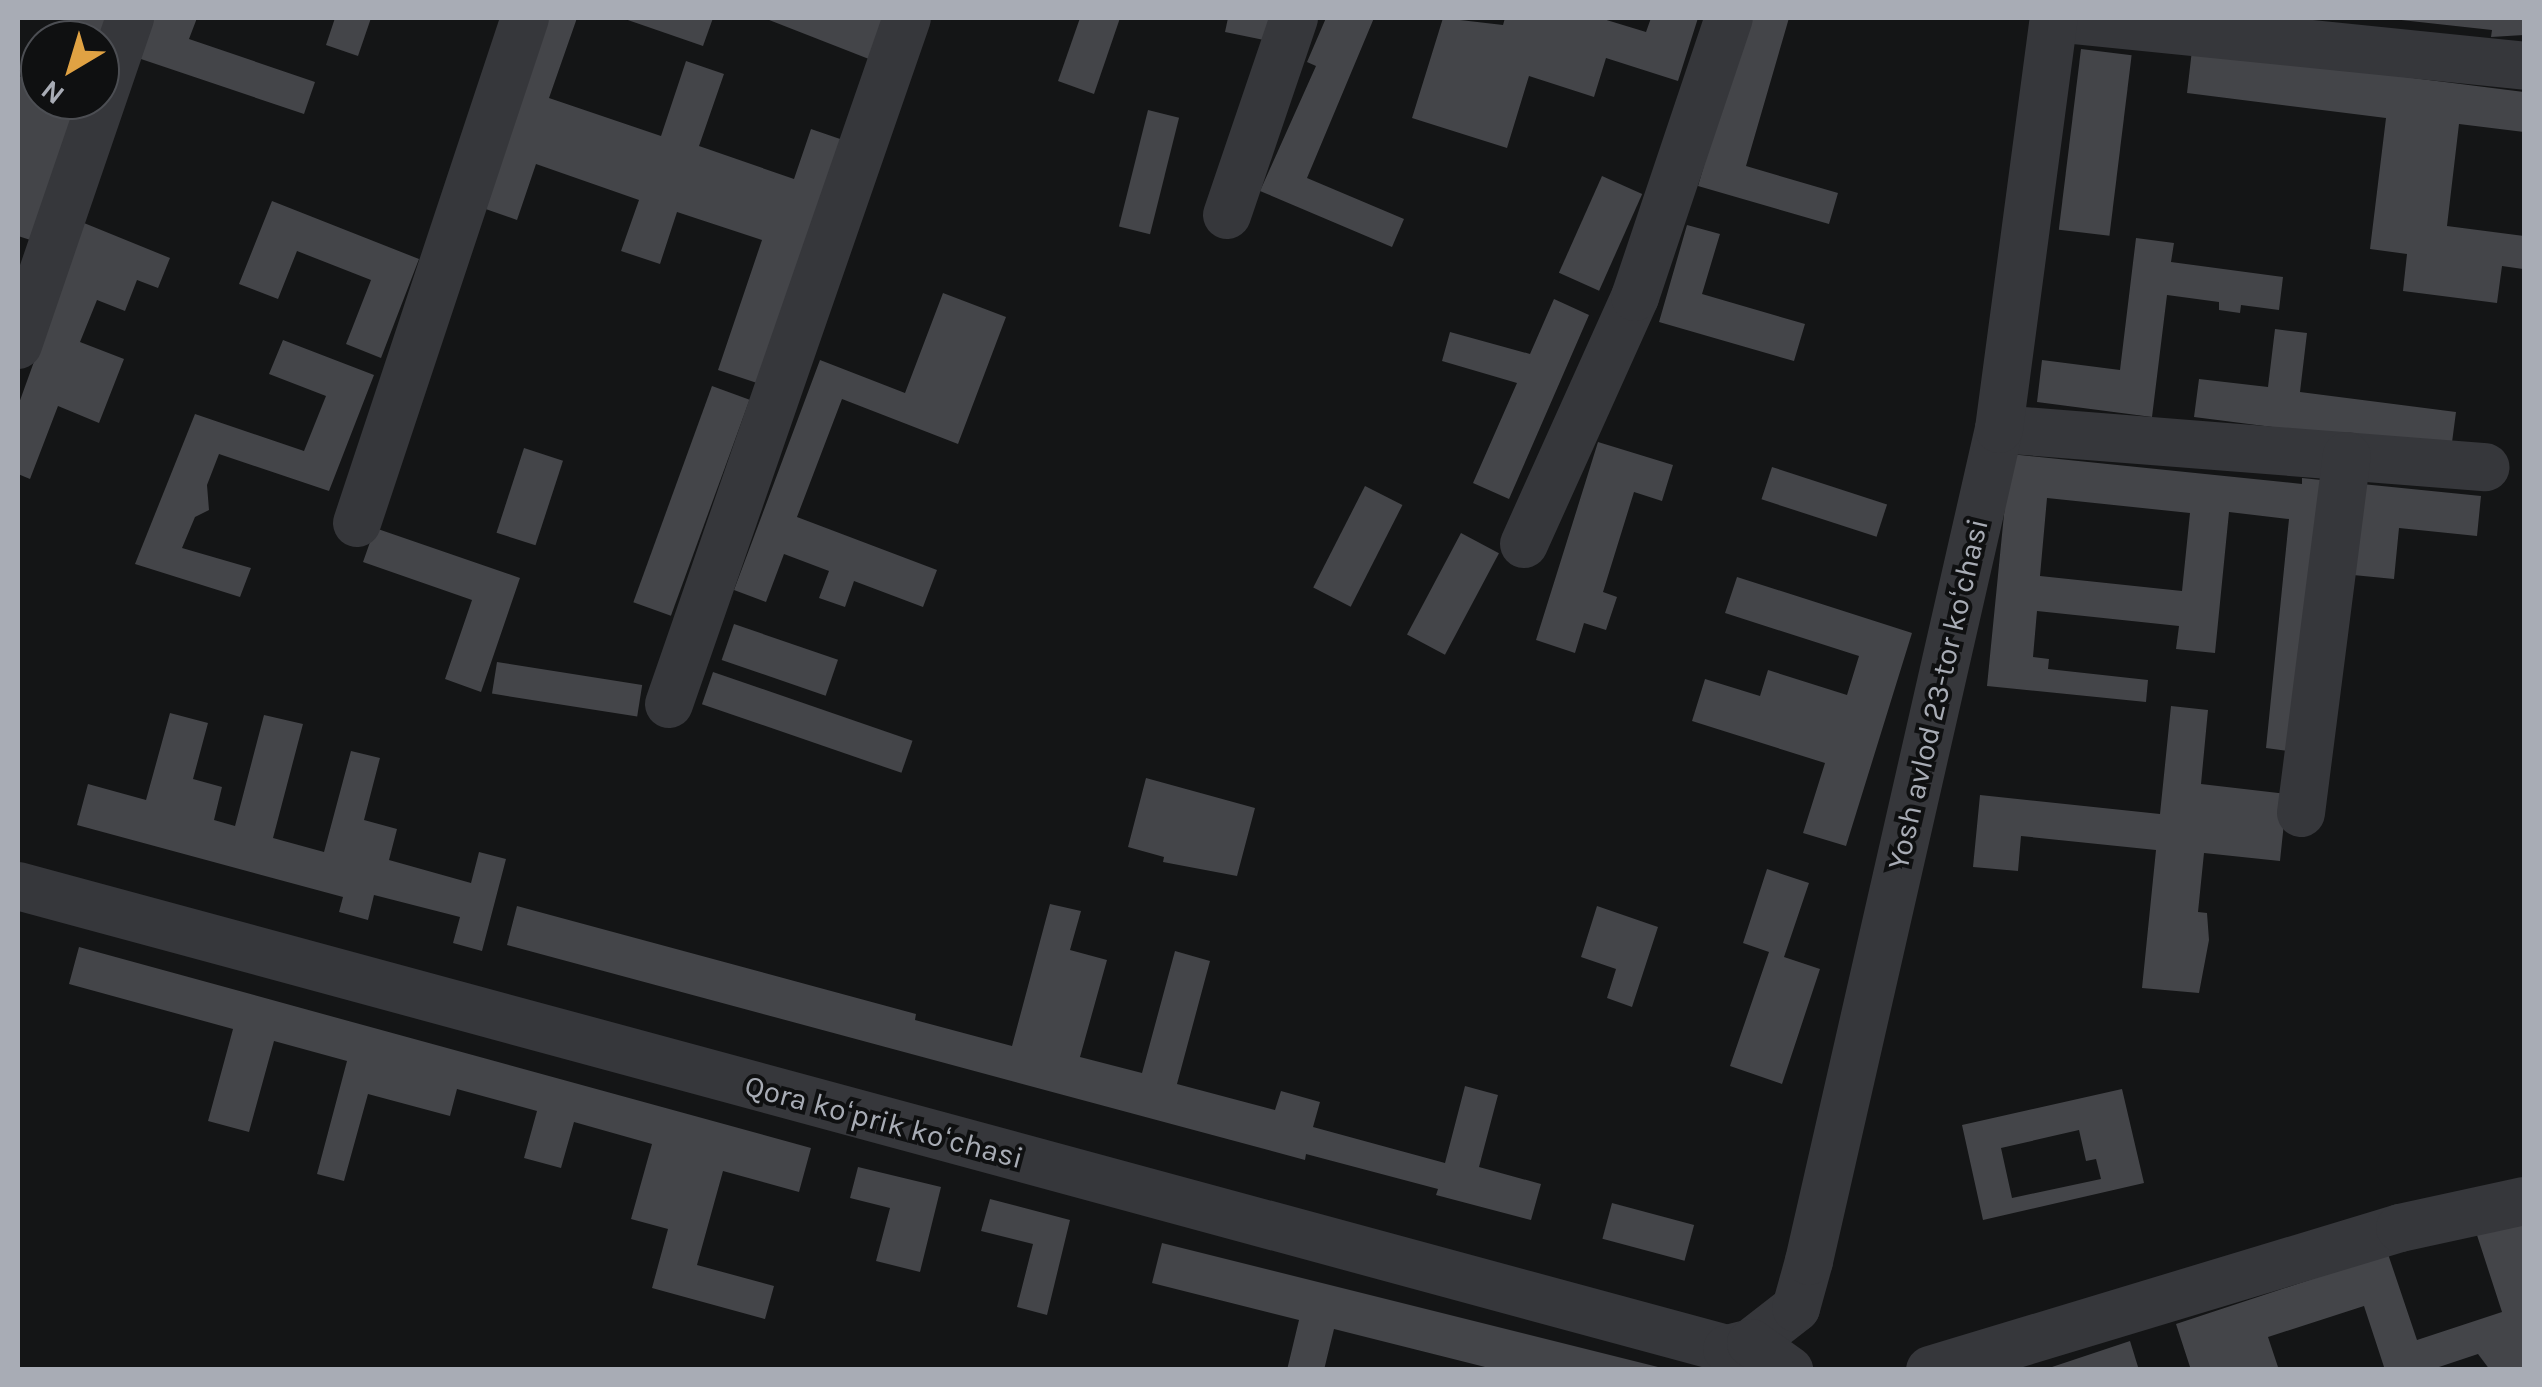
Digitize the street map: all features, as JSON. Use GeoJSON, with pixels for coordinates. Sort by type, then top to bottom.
{"type":"FeatureCollection","features":[{"type":"Feature","properties":{"kind":"street"},"geometry":{"type":"LineString","coordinates":[[18,345],[130,18]]}},
{"type":"Feature","properties":{"kind":"street"},"geometry":{"type":"LineString","coordinates":[[358,523],[525,18]]}},
{"type":"Feature","properties":{"kind":"street"},"geometry":{"type":"LineString","coordinates":[[669,704],[907,18]]}},
{"type":"Feature","properties":{"kind":"street"},"geometry":{"type":"LineString","coordinates":[[1227,215],[1294,18]]}},
{"type":"Feature","properties":{"kind":"street"},"geometry":{"type":"LineString","coordinates":[[1524,544],[1635,297],[1730,18]]}},
{"type":"Feature","properties":{"kind":"street"},"geometry":{"type":"LineString","coordinates":[[2054,18],[2524,66]]}},
{"type":"Feature","properties":{"kind":"street","name":"Yosh avlod 23-tor koʻchasi"},"geometry":{"type":"LineString","coordinates":[[1771,1357],[1796,1308],[1809,1261],[1999,429],[2054,18]]}},
{"type":"Feature","properties":{"kind":"street"},"geometry":{"type":"LineString","coordinates":[[1999,429],[2486,467]]}},
{"type":"Feature","properties":{"kind":"street"},"geometry":{"type":"LineString","coordinates":[[2301,813],[2348,456]]}},
{"type":"Feature","properties":{"kind":"street","name":"Qora koʻprik koʻchasi"},"geometry":{"type":"LineString","coordinates":[[18,886],[1727,1349],[1771,1357]]}},
{"type":"Feature","properties":{"kind":"street"},"geometry":{"type":"LineString","coordinates":[[1930,1370],[2400,1228],[2524,1201]]}},
{"type":"Feature","properties":{"kind":"building"},"geometry":{"type":"Polygon","coordinates":[[[72,18],[112,18],[111,20],[72,18]]]}},
{"type":"Feature","properties":{"kind":"building"},"geometry":{"type":"Polygon","coordinates":[[[151,18],[197,18],[189,39],[315,82],[304,114],[138,58],[151,18]]]}},
{"type":"Feature","properties":{"kind":"building"},"geometry":{"type":"Polygon","coordinates":[[[335,18],[371,18],[358,56],[326,45],[335,18]]]}},
{"type":"Feature","properties":{"kind":"building"},"geometry":{"type":"Polygon","coordinates":[[[542,18],[577,18],[549,98],[661,136],[686,61],[724,74],[699,146],[794,179],[811,129],[846,141],[763,385],[718,370],[762,240],[677,212],[660,264],[621,251],[639,200],[536,164],[517,220],[477,206],[542,18]]]}},
{"type":"Feature","properties":{"kind":"building"},"geometry":{"type":"Polygon","coordinates":[[[622,18],[713,18],[703,46],[622,18]]]}},
{"type":"Feature","properties":{"kind":"building"},"geometry":{"type":"Polygon","coordinates":[[[764,18],[875,18],[889,23],[874,61],[764,18]]]}},
{"type":"Feature","properties":{"kind":"building"},"geometry":{"type":"Polygon","coordinates":[[[1080,18],[1120,18],[1094,94],[1058,81],[1080,18]]]}},
{"type":"Feature","properties":{"kind":"building"},"geometry":{"type":"Polygon","coordinates":[[[1228,18],[1269,18],[1264,40],[1225,32],[1228,18]]]}},
{"type":"Feature","properties":{"kind":"building"},"geometry":{"type":"Polygon","coordinates":[[[1326,18],[1374,18],[1307,178],[1404,219],[1392,247],[1260,191],[1316,66],[1307,62],[1326,18]]]}},
{"type":"Feature","properties":{"kind":"building"},"geometry":{"type":"Polygon","coordinates":[[[1443,18],[1503,25],[1505,18],[1600,18],[1646,32],[1651,18],[1698,18],[1678,81],[1606,58],[1594,97],[1529,76],[1507,148],[1412,118],[1443,18]]]}},
{"type":"Feature","properties":{"kind":"building"},"geometry":{"type":"Polygon","coordinates":[[[1747,18],[1789,18],[1746,166],[1838,193],[1829,224],[1698,186],[1747,18]]]}},
{"type":"Feature","properties":{"kind":"building"},"geometry":{"type":"Polygon","coordinates":[[[2383,18],[2524,18],[2524,35],[2491,37],[2492,30],[2383,18]]]}},
{"type":"Feature","properties":{"kind":"building"},"geometry":{"type":"Polygon","coordinates":[[[2081,49],[2132,55],[2109,236],[2059,230],[2081,49]]]}},
{"type":"Feature","properties":{"kind":"building"},"geometry":{"type":"Polygon","coordinates":[[[2192,50],[2524,92],[2524,132],[2459,124],[2447,226],[2524,236],[2523,269],[2502,266],[2497,303],[2403,291],[2407,254],[2370,249],[2386,118],[2187,93],[2192,50]]]}},
{"type":"Feature","properties":{"kind":"building"},"geometry":{"type":"Polygon","coordinates":[[[18,76],[20,120],[81,120],[43,244],[18,236],[18,76]]]}},
{"type":"Feature","properties":{"kind":"building"},"geometry":{"type":"Polygon","coordinates":[[[1148,110],[1179,118],[1150,234],[1119,226],[1148,110]]]}},
{"type":"Feature","properties":{"kind":"building"},"geometry":{"type":"Polygon","coordinates":[[[1602,176],[1642,194],[1599,291],[1559,273],[1602,176]]]}},
{"type":"Feature","properties":{"kind":"building"},"geometry":{"type":"Polygon","coordinates":[[[272,201],[419,259],[381,358],[346,344],[371,280],[297,251],[278,299],[239,284],[272,201]]]}},
{"type":"Feature","properties":{"kind":"building"},"geometry":{"type":"Polygon","coordinates":[[[84,223],[170,258],[158,288],[137,280],[125,311],[97,300],[80,342],[124,359],[99,423],[58,406],[30,479],[18,474],[18,406],[84,223]]]}},
{"type":"Feature","properties":{"kind":"building"},"geometry":{"type":"Polygon","coordinates":[[[1687,225],[1720,234],[1702,294],[1805,324],[1794,361],[1659,322],[1687,225]]]}},
{"type":"Feature","properties":{"kind":"building"},"geometry":{"type":"Polygon","coordinates":[[[2136,238],[2174,243],[2171,262],[2283,277],[2279,310],[2241,305],[2240,313],[2219,310],[2219,302],[2167,295],[2152,417],[2037,402],[2042,360],[2120,370],[2136,238]]]}},
{"type":"Feature","properties":{"kind":"building"},"geometry":{"type":"Polygon","coordinates":[[[943,293],[1006,317],[958,444],[842,399],[797,517],[937,570],[923,607],[854,581],[845,607],[819,598],[829,571],[784,554],[766,602],[734,590],[820,360],[905,393],[943,293]]]}},
{"type":"Feature","properties":{"kind":"building"},"geometry":{"type":"Polygon","coordinates":[[[1554,299],[1589,315],[1509,499],[1473,483],[1517,383],[1442,361],[1450,332],[1530,354],[1554,299]]]}},
{"type":"Feature","properties":{"kind":"building"},"geometry":{"type":"Polygon","coordinates":[[[2275,329],[2307,333],[2300,392],[2456,412],[2451,450],[2194,417],[2199,379],[2268,387],[2275,329]]]}},
{"type":"Feature","properties":{"kind":"building"},"geometry":{"type":"Polygon","coordinates":[[[283,340],[374,375],[329,491],[219,454],[207,485],[209,510],[195,517],[182,548],[251,568],[240,597],[135,564],[195,414],[304,451],[326,396],[269,374],[283,340]]]}},
{"type":"Feature","properties":{"kind":"building"},"geometry":{"type":"Polygon","coordinates":[[[712,386],[750,400],[671,616],[633,602],[712,386]]]}},
{"type":"Feature","properties":{"kind":"building"},"geometry":{"type":"Polygon","coordinates":[[[1598,442],[1673,465],[1662,501],[1634,492],[1603,592],[1617,597],[1606,630],[1584,623],[1575,653],[1536,640],[1598,442]]]}},
{"type":"Feature","properties":{"kind":"building"},"geometry":{"type":"Polygon","coordinates":[[[524,448],[563,461],[535,545],[496,533],[524,448]]]}},
{"type":"Feature","properties":{"kind":"building"},"geometry":{"type":"Polygon","coordinates":[[[2010,454],[2302,484],[2302,478],[2331,481],[2304,753],[2266,748],[2289,519],[2229,512],[2215,653],[2176,649],[2179,626],[2037,611],[2033,657],[2049,659],[2048,669],[2148,680],[2146,702],[1987,686],[2010,454]],[[2047,498],[2040,576],[2182,591],[2190,513],[2047,498]]]}},
{"type":"Feature","properties":{"kind":"building"},"geometry":{"type":"Polygon","coordinates":[[[1772,467],[1887,504],[1877,537],[1761,499],[1772,467]]]}},
{"type":"Feature","properties":{"kind":"building"},"geometry":{"type":"Polygon","coordinates":[[[2362,484],[2481,496],[2477,536],[2399,528],[2394,579],[2353,575],[2362,484]]]}},
{"type":"Feature","properties":{"kind":"building"},"geometry":{"type":"Polygon","coordinates":[[[1365,486],[1402,505],[1351,607],[1313,588],[1365,486]]]}},
{"type":"Feature","properties":{"kind":"building"},"geometry":{"type":"Polygon","coordinates":[[[375,528],[520,578],[481,692],[445,679],[472,600],[363,562],[375,528]]]}},
{"type":"Feature","properties":{"kind":"building"},"geometry":{"type":"Polygon","coordinates":[[[1461,533],[1499,553],[1445,655],[1407,635],[1461,533]]]}},
{"type":"Feature","properties":{"kind":"building"},"geometry":{"type":"Polygon","coordinates":[[[1737,577],[1912,633],[1846,846],[1803,833],[1825,763],[1692,721],[1705,679],[1760,696],[1768,670],[1847,695],[1859,656],[1725,613],[1737,577]]]}},
{"type":"Feature","properties":{"kind":"building"},"geometry":{"type":"Polygon","coordinates":[[[734,624],[838,660],[826,696],[722,660],[734,624]]]}},
{"type":"Feature","properties":{"kind":"building"},"geometry":{"type":"Polygon","coordinates":[[[497,662],[642,685],[637,717],[492,694],[497,662]]]}},
{"type":"Feature","properties":{"kind":"building"},"geometry":{"type":"Polygon","coordinates":[[[713,672],[913,741],[901,773],[702,704],[713,672]]]}},
{"type":"Feature","properties":{"kind":"building"},"geometry":{"type":"Polygon","coordinates":[[[2171,706],[2208,710],[2201,784],[2287,794],[2280,861],[2204,853],[2198,912],[2207,913],[2209,940],[2199,993],[2142,988],[2156,850],[2021,836],[2018,871],[1973,867],[1980,795],[2160,814],[2171,706]]]}},
{"type":"Feature","properties":{"kind":"building"},"geometry":{"type":"Polygon","coordinates":[[[170,713],[208,723],[193,779],[222,787],[214,820],[235,826],[264,715],[303,724],[273,838],[324,852],[351,751],[380,758],[364,820],[397,829],[389,860],[471,883],[479,852],[506,859],[482,951],[453,943],[460,917],[374,895],[368,920],[339,912],[343,897],[77,825],[88,784],[146,800],[170,713]]]}},
{"type":"Feature","properties":{"kind":"building"},"geometry":{"type":"Polygon","coordinates":[[[1146,778],[1255,808],[1237,876],[1163,862],[1164,857],[1128,847],[1146,778]]]}},
{"type":"Feature","properties":{"kind":"building"},"geometry":{"type":"Polygon","coordinates":[[[1767,869],[1809,883],[1784,957],[1820,969],[1782,1084],[1730,1066],[1769,952],[1743,943],[1767,869]]]}},
{"type":"Feature","properties":{"kind":"building"},"geometry":{"type":"Polygon","coordinates":[[[1050,904],[1081,911],[1070,950],[1107,960],[1080,1057],[1142,1073],[1175,951],[1210,961],[1177,1084],[1275,1110],[1281,1091],[1320,1102],[1313,1127],[1445,1163],[1465,1086],[1498,1095],[1479,1167],[1541,1184],[1531,1220],[1436,1195],[1438,1189],[1306,1154],[1305,1160],[507,945],[517,906],[916,1014],[915,1020],[1012,1046],[1050,904]]]}},
{"type":"Feature","properties":{"kind":"building"},"geometry":{"type":"Polygon","coordinates":[[[1597,906],[1658,927],[1632,1007],[1607,998],[1616,969],[1581,957],[1597,906]]]}},
{"type":"Feature","properties":{"kind":"building"},"geometry":{"type":"Polygon","coordinates":[[[79,947],[811,1148],[799,1192],[723,1171],[697,1265],[774,1286],[765,1319],[652,1288],[668,1229],[631,1219],[652,1144],[574,1122],[561,1168],[524,1158],[537,1111],[457,1089],[450,1116],[368,1094],[344,1181],[317,1174],[347,1061],[274,1041],[249,1132],[208,1121],[233,1029],[69,984],[79,947]]]}},
{"type":"Feature","properties":{"kind":"building"},"geometry":{"type":"Polygon","coordinates":[[[2122,1089],[2144,1183],[1983,1220],[1962,1125],[2122,1089]],[[2079,1130],[2001,1148],[2012,1198],[2101,1179],[2096,1159],[2086,1161],[2079,1130]]]}},
{"type":"Feature","properties":{"kind":"building"},"geometry":{"type":"Polygon","coordinates":[[[858,1167],[941,1187],[920,1272],[876,1261],[890,1208],[850,1198],[858,1167]]]}},
{"type":"Feature","properties":{"kind":"building"},"geometry":{"type":"Polygon","coordinates":[[[990,1199],[1070,1220],[1047,1315],[1017,1307],[1033,1244],[981,1231],[990,1199]]]}},
{"type":"Feature","properties":{"kind":"building"},"geometry":{"type":"Polygon","coordinates":[[[1612,1203],[1694,1225],[1685,1261],[1602,1239],[1612,1203]]]}},
{"type":"Feature","properties":{"kind":"building"},"geometry":{"type":"Polygon","coordinates":[[[2518,1212],[2524,1231],[2524,1370],[2490,1370],[2478,1354],[2430,1370],[2385,1370],[2364,1306],[2268,1337],[2279,1370],[2191,1370],[2176,1324],[2388,1254],[2417,1340],[2502,1312],[2474,1226],[2518,1212]]]}},
{"type":"Feature","properties":{"kind":"building"},"geometry":{"type":"Polygon","coordinates":[[[1162,1243],[1662,1370],[1497,1370],[1334,1329],[1324,1370],[1287,1370],[1299,1320],[1152,1283],[1162,1243]]]}},
{"type":"Feature","properties":{"kind":"building"},"geometry":{"type":"Polygon","coordinates":[[[2130,1341],[2139,1370],[2046,1370],[2046,1369],[2130,1341]]]}}]}
